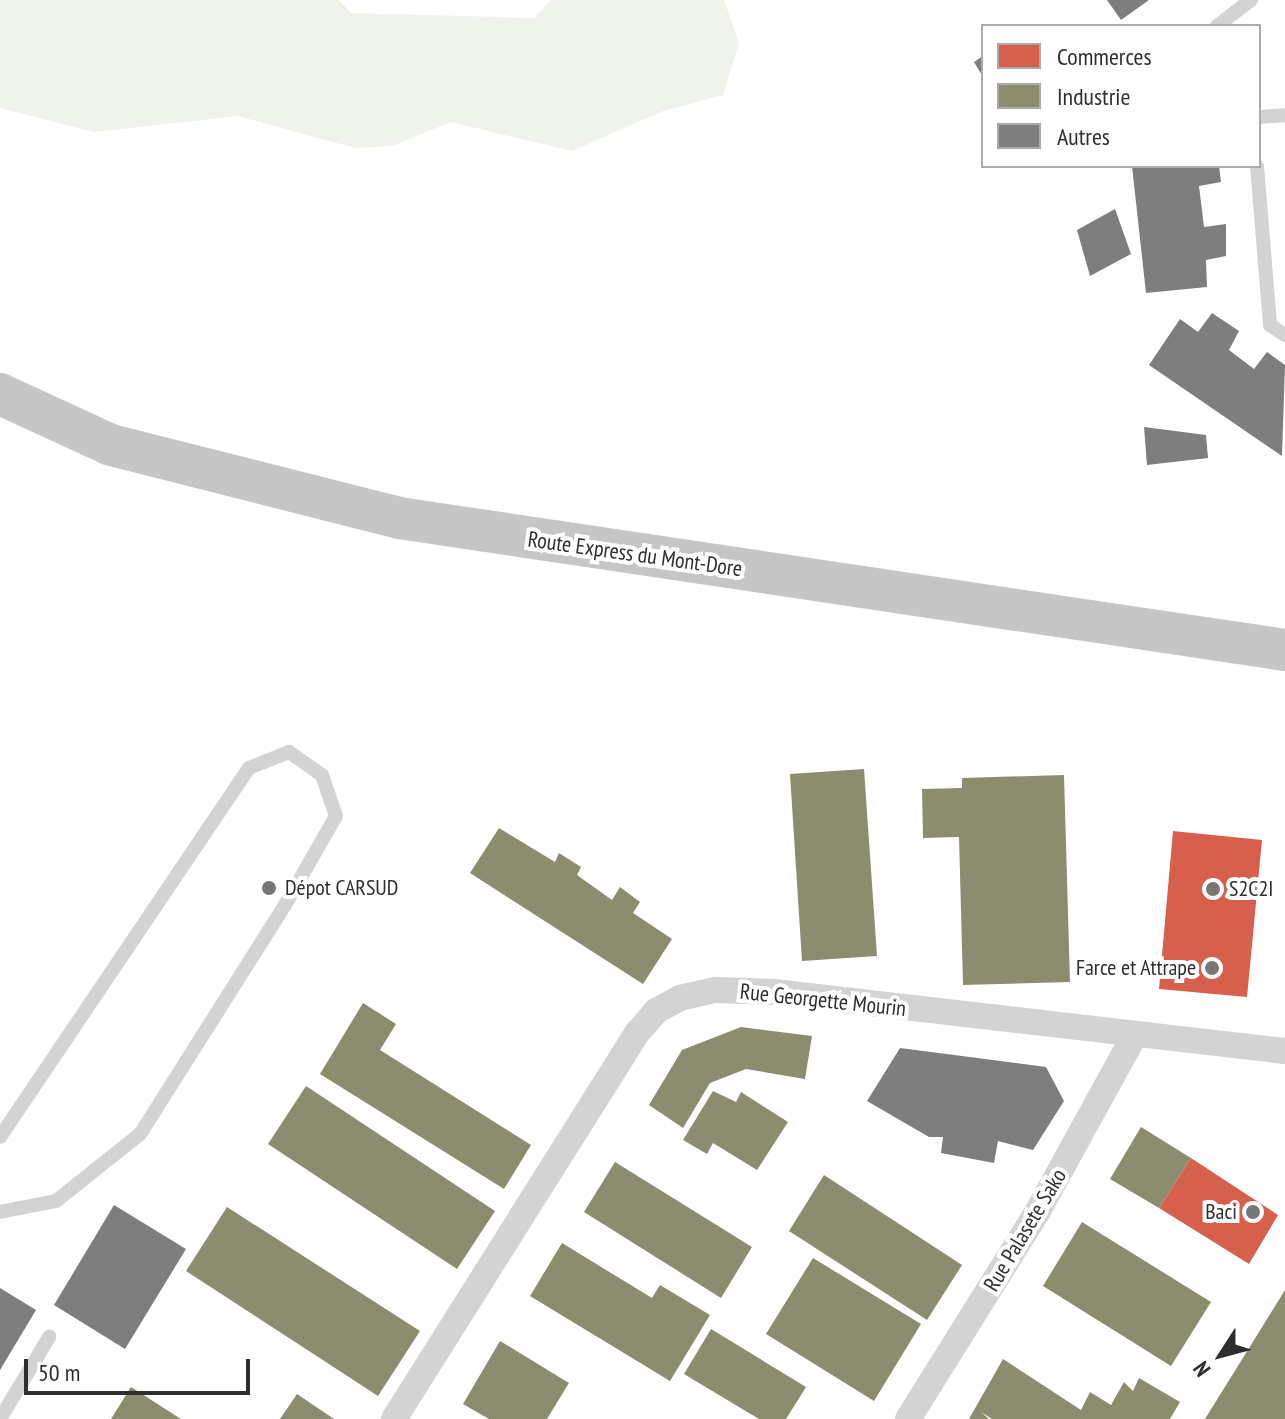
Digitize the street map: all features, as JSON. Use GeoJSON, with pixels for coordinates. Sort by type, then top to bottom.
{"type":"FeatureCollection","features":[{"type":"Feature","properties":{"kind":"main road","name":"Route Express du Mont-Dore"},"geometry":{"type":"LineString","coordinates":[[0,394],[111,445],[399,518],[1285,650]]}},
{"type":"Feature","properties":{"kind":"street","name":"Rue Georgette Mourin"},"geometry":{"type":"LineString","coordinates":[[394,1419],[638,1032],[656,1011],[680,998],[715,990],[774,992],[1134,1036],[1285,1051]]}},
{"type":"Feature","properties":{"kind":"street","name":"Rue Palasete Sako"},"geometry":{"type":"LineString","coordinates":[[908,1419],[1045,1198],[1134,1036]]}},
{"type":"Feature","properties":{"kind":"lane"},"geometry":{"type":"LineString","coordinates":[[1220,24],[1251,0]]}},
{"type":"Feature","properties":{"kind":"lane"},"geometry":{"type":"LineString","coordinates":[[1261,117],[1285,115]]}},
{"type":"Feature","properties":{"kind":"lane"},"geometry":{"type":"LineString","coordinates":[[1257,168],[1270,325],[1285,335]]}},
{"type":"Feature","properties":{"kind":"lane"},"geometry":{"type":"LineString","coordinates":[[0,1137],[249,768],[289,752],[322,775],[336,816],[285,905],[140,1134],[56,1201],[0,1212]]}},
{"type":"Feature","properties":{"kind":"lane"},"geometry":{"type":"LineString","coordinates":[[0,1419],[49,1337]]}},
{"type":"Feature","properties":{"kind":"shaded area"},"geometry":{"type":"Polygon","coordinates":[[[0,0],[339,0],[351,13],[534,18],[551,0],[724,0],[739,43],[723,95],[663,111],[572,151],[451,122],[392,146],[355,148],[238,116],[94,132],[0,108],[0,0]]]}},
{"type":"Feature","properties":{"kind":"building: Commerces","name":"S2C2I"},"geometry":{"type":"Polygon","coordinates":[[[1173,831],[1262,840],[1247,997],[1159,989],[1173,831]]]}},
{"type":"Feature","properties":{"kind":"building: Commerces"},"geometry":{"type":"Polygon","coordinates":[[[1191,1158],[1278,1215],[1249,1264],[1159,1208],[1191,1158]]]}},
{"type":"Feature","properties":{"kind":"building: Industrie"},"geometry":{"type":"Polygon","coordinates":[[[864,769],[877,956],[802,961],[790,774],[864,769]]]}},
{"type":"Feature","properties":{"kind":"building: Industrie"},"geometry":{"type":"Polygon","coordinates":[[[1064,775],[1070,982],[963,985],[959,837],[923,838],[922,789],[962,788],[962,778],[1064,775]]]}},
{"type":"Feature","properties":{"kind":"building: Industrie"},"geometry":{"type":"Polygon","coordinates":[[[499,828],[555,862],[559,853],[581,867],[577,875],[612,900],[620,887],[640,902],[633,913],[672,939],[643,984],[470,873],[499,828]]]}},
{"type":"Feature","properties":{"kind":"building: Industrie"},"geometry":{"type":"Polygon","coordinates":[[[363,1003],[396,1024],[380,1050],[531,1145],[504,1189],[320,1074],[363,1003]]]}},
{"type":"Feature","properties":{"kind":"building: Industrie"},"geometry":{"type":"Polygon","coordinates":[[[741,1027],[812,1036],[805,1079],[746,1069],[710,1083],[683,1128],[649,1105],[682,1050],[741,1027]]]}},
{"type":"Feature","properties":{"kind":"building: Industrie"},"geometry":{"type":"Polygon","coordinates":[[[306,1086],[495,1211],[457,1269],[268,1144],[306,1086]]]}},
{"type":"Feature","properties":{"kind":"building: Industrie"},"geometry":{"type":"Polygon","coordinates":[[[713,1091],[736,1102],[741,1092],[788,1122],[757,1170],[713,1143],[707,1154],[683,1140],[713,1091]]]}},
{"type":"Feature","properties":{"kind":"building: Industrie"},"geometry":{"type":"Polygon","coordinates":[[[1141,1127],[1191,1158],[1159,1208],[1110,1179],[1141,1127]]]}},
{"type":"Feature","properties":{"kind":"building: Industrie"},"geometry":{"type":"Polygon","coordinates":[[[615,1162],[752,1247],[721,1298],[584,1212],[615,1162]]]}},
{"type":"Feature","properties":{"kind":"building: Industrie"},"geometry":{"type":"Polygon","coordinates":[[[824,1175],[962,1265],[927,1320],[789,1231],[824,1175]]]}},
{"type":"Feature","properties":{"kind":"building: Industrie"},"geometry":{"type":"Polygon","coordinates":[[[227,1207],[420,1331],[378,1396],[186,1271],[227,1207]]]}},
{"type":"Feature","properties":{"kind":"building: Industrie"},"geometry":{"type":"Polygon","coordinates":[[[1082,1222],[1211,1302],[1171,1366],[1043,1286],[1082,1222]]]}},
{"type":"Feature","properties":{"kind":"building: Industrie"},"geometry":{"type":"Polygon","coordinates":[[[562,1243],[652,1298],[660,1285],[710,1315],[670,1381],[530,1296],[562,1243]]]}},
{"type":"Feature","properties":{"kind":"building: Industrie"},"geometry":{"type":"Polygon","coordinates":[[[813,1258],[921,1324],[874,1401],[766,1334],[813,1258]]]}},
{"type":"Feature","properties":{"kind":"building: Industrie"},"geometry":{"type":"Polygon","coordinates":[[[1285,1290],[1285,1419],[1205,1419],[1285,1290]]]}},
{"type":"Feature","properties":{"kind":"building: Industrie"},"geometry":{"type":"Polygon","coordinates":[[[711,1329],[806,1387],[786,1419],[759,1419],[684,1374],[711,1329]]]}},
{"type":"Feature","properties":{"kind":"building: Industrie"},"geometry":{"type":"Polygon","coordinates":[[[500,1341],[569,1383],[547,1419],[489,1419],[463,1404],[500,1341]]]}},
{"type":"Feature","properties":{"kind":"building: Industrie"},"geometry":{"type":"Polygon","coordinates":[[[1003,1359],[1081,1410],[1090,1392],[1111,1405],[1124,1382],[1133,1391],[1139,1378],[1180,1402],[1170,1419],[992,1419],[981,1412],[989,1419],[969,1419],[1003,1359]]]}},
{"type":"Feature","properties":{"kind":"building: Industrie"},"geometry":{"type":"Polygon","coordinates":[[[131,1387],[181,1419],[111,1419],[131,1387]]]}},
{"type":"Feature","properties":{"kind":"building: Industrie"},"geometry":{"type":"Polygon","coordinates":[[[297,1394],[334,1419],[280,1419],[297,1394]]]}},
{"type":"Feature","properties":{"kind":"building: Autres"},"geometry":{"type":"Polygon","coordinates":[[[1107,0],[1149,0],[1121,20],[1107,0]]]}},
{"type":"Feature","properties":{"kind":"building: Autres"},"geometry":{"type":"Polygon","coordinates":[[[981,57],[981,74],[974,62],[981,57]]]}},
{"type":"Feature","properties":{"kind":"building: Autres"},"geometry":{"type":"Polygon","coordinates":[[[1132,168],[1219,168],[1221,182],[1199,186],[1204,227],[1226,224],[1226,256],[1206,260],[1207,287],[1146,293],[1132,168]]]}},
{"type":"Feature","properties":{"kind":"building: Autres"},"geometry":{"type":"Polygon","coordinates":[[[1115,209],[1131,254],[1090,276],[1077,230],[1115,209]]]}},
{"type":"Feature","properties":{"kind":"building: Autres"},"geometry":{"type":"Polygon","coordinates":[[[1212,313],[1239,331],[1229,350],[1254,369],[1267,352],[1285,365],[1282,456],[1149,365],[1180,319],[1198,332],[1212,313]]]}},
{"type":"Feature","properties":{"kind":"building: Autres"},"geometry":{"type":"Polygon","coordinates":[[[1144,427],[1206,435],[1208,458],[1147,465],[1144,427]]]}},
{"type":"Feature","properties":{"kind":"building: Autres"},"geometry":{"type":"Polygon","coordinates":[[[900,1048],[1046,1067],[1064,1101],[1033,1150],[998,1141],[994,1163],[941,1153],[943,1137],[929,1137],[867,1101],[900,1048]]]}},
{"type":"Feature","properties":{"kind":"building: Autres"},"geometry":{"type":"Polygon","coordinates":[[[114,1205],[186,1249],[125,1349],[54,1305],[114,1205]]]}},
{"type":"Feature","properties":{"kind":"building: Autres"},"geometry":{"type":"Polygon","coordinates":[[[0,1288],[36,1310],[0,1370],[0,1288]]]}},
{"type":"Feature","properties":{"kind":"place","name":"Dépot CARSUD"},"geometry":{"type":"Point","coordinates":[269,888]}},
{"type":"Feature","properties":{"kind":"place","name":"S2C2I"},"geometry":{"type":"Point","coordinates":[1213,889]}},
{"type":"Feature","properties":{"kind":"place","name":"Farce et Attrape"},"geometry":{"type":"Point","coordinates":[1212,968]}},
{"type":"Feature","properties":{"kind":"place","name":"Baci"},"geometry":{"type":"Point","coordinates":[1253,1212]}}]}
